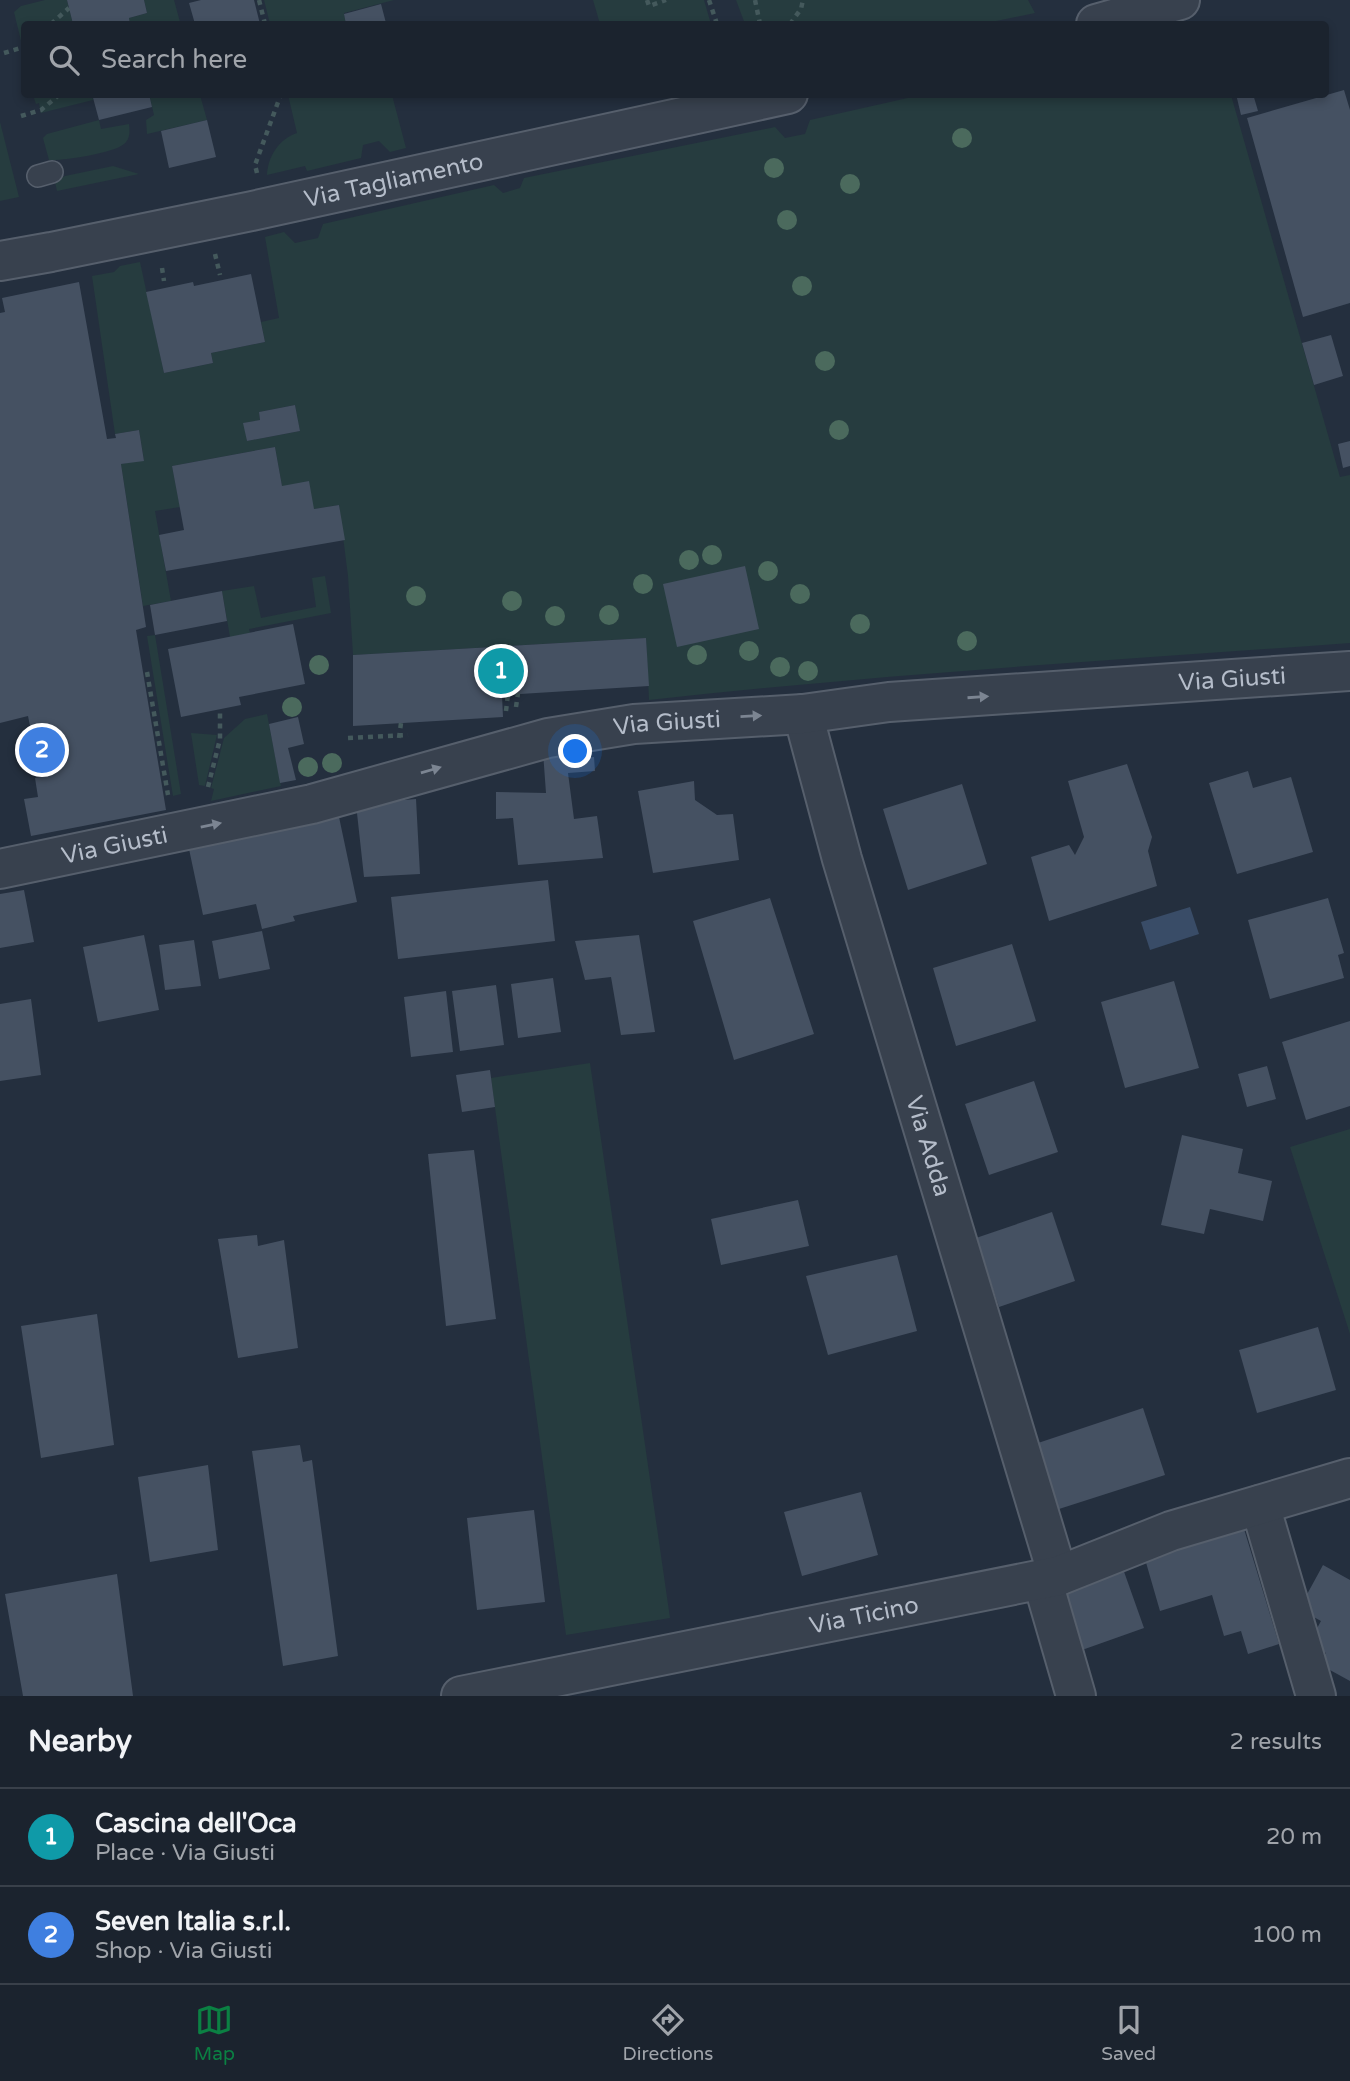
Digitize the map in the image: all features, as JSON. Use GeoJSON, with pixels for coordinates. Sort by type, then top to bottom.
{"type":"FeatureCollection","features":[{"type":"Feature","properties":{"kind":"street"},"geometry":{"type":"LineString","coordinates":[[1106,21],[1180,0]]}},
{"type":"Feature","properties":{"kind":"street","name":"Via Tagliamento"},"geometry":{"type":"LineString","coordinates":[[0,261],[252,211],[770,98]]}},
{"type":"Feature","properties":{"kind":"street","name":"Via Giusti"},"geometry":{"type":"LineString","coordinates":[[0,869],[312,804],[548,738],[634,724],[803,714],[889,702],[1350,671]]}},
{"type":"Feature","properties":{"kind":"street","name":"Via Adda"},"geometry":{"type":"LineString","coordinates":[[803,714],[1050,1578],[1076,1696]]}},
{"type":"Feature","properties":{"kind":"street","name":"Via Ticino"},"geometry":{"type":"LineString","coordinates":[[461,1696],[1050,1578],[1171,1531],[1350,1478]]}},
{"type":"Feature","properties":{"kind":"street"},"geometry":{"type":"LineString","coordinates":[[1260,1505],[1316,1696]]}},
{"type":"Feature","properties":{"kind":"path"},"geometry":{"type":"LineString","coordinates":[[259,0],[264,21]]}},
{"type":"Feature","properties":{"kind":"path"},"geometry":{"type":"LineString","coordinates":[[648,0],[649,6],[666,0]]}},
{"type":"Feature","properties":{"kind":"path"},"geometry":{"type":"LineString","coordinates":[[709,0],[716,21]]}},
{"type":"Feature","properties":{"kind":"path"},"geometry":{"type":"LineString","coordinates":[[755,0],[759,21]]}},
{"type":"Feature","properties":{"kind":"path"},"geometry":{"type":"LineString","coordinates":[[792,21],[801,9],[803,0]]}},
{"type":"Feature","properties":{"kind":"path"},"geometry":{"type":"LineString","coordinates":[[54,21],[69,8]]}},
{"type":"Feature","properties":{"kind":"path"},"geometry":{"type":"LineString","coordinates":[[4,53],[21,48]]}},
{"type":"Feature","properties":{"kind":"path"},"geometry":{"type":"LineString","coordinates":[[21,116],[41,110],[55,98]]}},
{"type":"Feature","properties":{"kind":"path"},"geometry":{"type":"LineString","coordinates":[[255,165],[280,98]]}},
{"type":"Feature","properties":{"kind":"path"},"geometry":{"type":"LineString","coordinates":[[216,259],[220,275]]}},
{"type":"Feature","properties":{"kind":"path"},"geometry":{"type":"LineString","coordinates":[[147,672],[168,796]]}},
{"type":"Feature","properties":{"kind":"path"},"geometry":{"type":"LineString","coordinates":[[516,707],[518,693]]}},
{"type":"Feature","properties":{"kind":"path"},"geometry":{"type":"LineString","coordinates":[[506,709],[508,694]]}},
{"type":"Feature","properties":{"kind":"path"},"geometry":{"type":"LineString","coordinates":[[206,795],[220,739],[220,709]]}},
{"type":"Feature","properties":{"kind":"green space"},"geometry":{"type":"Polygon","coordinates":[[[45,0],[67,0],[72,21],[21,21],[21,41],[14,12],[21,6],[45,0]]]}},
{"type":"Feature","properties":{"kind":"green space"},"geometry":{"type":"Polygon","coordinates":[[[144,0],[174,0],[180,21],[130,21],[129,18],[147,13],[144,0]]]}},
{"type":"Feature","properties":{"kind":"green space"},"geometry":{"type":"Polygon","coordinates":[[[264,0],[394,0],[344,13],[345,21],[269,21],[264,0]]]}},
{"type":"Feature","properties":{"kind":"green space"},"geometry":{"type":"Polygon","coordinates":[[[593,0],[704,0],[710,21],[599,21],[593,0]]]}},
{"type":"Feature","properties":{"kind":"green space"},"geometry":{"type":"Polygon","coordinates":[[[736,0],[1028,0],[1035,13],[996,21],[744,21],[736,0]]]}},
{"type":"Feature","properties":{"kind":"green space"},"geometry":{"type":"Polygon","coordinates":[[[34,98],[93,100],[41,113],[39,103],[36,104],[34,98]]]}},
{"type":"Feature","properties":{"kind":"green space"},"geometry":{"type":"Polygon","coordinates":[[[150,98],[201,98],[207,120],[147,134],[146,120],[154,115],[150,98]]]}},
{"type":"Feature","properties":{"kind":"green space"},"geometry":{"type":"Polygon","coordinates":[[[289,98],[393,98],[406,148],[390,152],[379,141],[363,145],[361,158],[307,171],[305,166],[267,175],[276,149],[285,139],[297,133],[289,98]]]}},
{"type":"Feature","properties":{"kind":"green space"},"geometry":{"type":"Polygon","coordinates":[[[908,98],[1232,98],[1340,477],[1350,475],[1350,643],[911,675],[649,700],[646,638],[353,655],[348,576],[339,505],[314,509],[282,486],[275,447],[172,466],[180,507],[155,511],[171,601],[143,606],[121,464],[144,460],[139,430],[115,434],[92,276],[114,272],[120,266],[140,262],[164,373],[213,363],[211,353],[265,342],[261,322],[279,318],[265,237],[284,232],[295,243],[318,238],[323,224],[494,185],[503,193],[520,188],[524,178],[775,127],[785,138],[805,134],[810,120],[908,98]],[[295,405],[259,412],[260,420],[244,423],[247,441],[300,431],[295,405]]]}},
{"type":"Feature","properties":{"kind":"green space"},"geometry":{"type":"Polygon","coordinates":[[[99,120],[101,129],[129,124],[126,142],[100,153],[49,160],[43,138],[47,134],[99,120]]]}},
{"type":"Feature","properties":{"kind":"green space"},"geometry":{"type":"Polygon","coordinates":[[[0,122],[19,197],[0,201],[0,122]]]}},
{"type":"Feature","properties":{"kind":"green space"},"geometry":{"type":"Polygon","coordinates":[[[113,166],[139,174],[57,191],[55,182],[65,176],[113,166]]]}},
{"type":"Feature","properties":{"kind":"green space"},"geometry":{"type":"Polygon","coordinates":[[[325,576],[331,613],[249,629],[250,633],[230,637],[222,591],[254,586],[261,618],[316,607],[312,578],[325,576]]]}},
{"type":"Feature","properties":{"kind":"green space"},"geometry":{"type":"Polygon","coordinates":[[[155,635],[181,794],[173,796],[147,636],[155,635]]]}},
{"type":"Feature","properties":{"kind":"green space"},"geometry":{"type":"Polygon","coordinates":[[[267,714],[281,786],[211,801],[214,789],[211,788],[224,738],[245,719],[267,714]]]}},
{"type":"Feature","properties":{"kind":"green space"},"geometry":{"type":"Polygon","coordinates":[[[191,733],[217,735],[205,786],[199,785],[191,733]]]}},
{"type":"Feature","properties":{"kind":"green space"},"geometry":{"type":"Polygon","coordinates":[[[590,1063],[670,1618],[566,1635],[491,1078],[590,1063]]]}},
{"type":"Feature","properties":{"kind":"green space"},"geometry":{"type":"Polygon","coordinates":[[[1350,1129],[1350,1334],[1290,1147],[1350,1129]]]}},
{"type":"Feature","properties":{"kind":"water"},"geometry":{"type":"Polygon","coordinates":[[[1190,907],[1199,934],[1150,950],[1141,922],[1190,907]]]}},
{"type":"Feature","properties":{"kind":"building"},"geometry":{"type":"Polygon","coordinates":[[[67,0],[144,0],[147,13],[129,18],[130,21],[72,21],[67,0]]]}},
{"type":"Feature","properties":{"kind":"building"},"geometry":{"type":"Polygon","coordinates":[[[201,0],[254,0],[259,21],[194,21],[189,3],[201,0]]]}},
{"type":"Feature","properties":{"kind":"building"},"geometry":{"type":"Polygon","coordinates":[[[381,4],[385,21],[345,21],[344,14],[381,4]]]}},
{"type":"Feature","properties":{"kind":"building"},"geometry":{"type":"Polygon","coordinates":[[[1344,90],[1350,110],[1350,303],[1303,317],[1247,118],[1316,98],[1329,98],[1329,94],[1344,90]]]}},
{"type":"Feature","properties":{"kind":"building"},"geometry":{"type":"Polygon","coordinates":[[[93,98],[150,98],[152,107],[99,120],[93,98]]]}},
{"type":"Feature","properties":{"kind":"building"},"geometry":{"type":"Polygon","coordinates":[[[1237,98],[1254,98],[1258,111],[1241,115],[1237,98]]]}},
{"type":"Feature","properties":{"kind":"building"},"geometry":{"type":"Polygon","coordinates":[[[207,120],[216,157],[169,168],[161,131],[207,120]]]}},
{"type":"Feature","properties":{"kind":"building"},"geometry":{"type":"Polygon","coordinates":[[[251,274],[265,342],[211,353],[213,363],[164,373],[146,292],[193,282],[194,286],[251,274]]]}},
{"type":"Feature","properties":{"kind":"building"},"geometry":{"type":"Polygon","coordinates":[[[79,282],[107,439],[116,438],[115,434],[139,430],[144,461],[121,464],[146,627],[136,630],[166,810],[31,836],[24,799],[38,797],[35,778],[40,777],[28,716],[0,723],[0,313],[5,312],[2,298],[79,282]]]}},
{"type":"Feature","properties":{"kind":"building"},"geometry":{"type":"Polygon","coordinates":[[[1331,335],[1343,376],[1314,385],[1302,343],[1331,335]]]}},
{"type":"Feature","properties":{"kind":"building"},"geometry":{"type":"Polygon","coordinates":[[[295,405],[300,431],[247,441],[243,423],[260,420],[259,412],[295,405]]]}},
{"type":"Feature","properties":{"kind":"building"},"geometry":{"type":"Polygon","coordinates":[[[1350,441],[1350,466],[1343,468],[1338,444],[1350,441]]]}},
{"type":"Feature","properties":{"kind":"building"},"geometry":{"type":"Polygon","coordinates":[[[275,447],[282,486],[309,481],[314,509],[339,505],[345,540],[166,571],[159,535],[184,530],[172,466],[275,447]]]}},
{"type":"Feature","properties":{"kind":"building"},"geometry":{"type":"Polygon","coordinates":[[[745,566],[759,629],[677,647],[663,584],[745,566]]]}},
{"type":"Feature","properties":{"kind":"building"},"geometry":{"type":"Polygon","coordinates":[[[222,591],[227,621],[155,635],[150,605],[222,591]]]}},
{"type":"Feature","properties":{"kind":"building"},"geometry":{"type":"Polygon","coordinates":[[[293,624],[305,684],[239,697],[241,705],[181,717],[168,649],[293,624]]]}},
{"type":"Feature","properties":{"kind":"building"},"geometry":{"type":"Polygon","coordinates":[[[646,638],[649,686],[502,695],[503,717],[353,726],[353,655],[646,638]]]}},
{"type":"Feature","properties":{"kind":"building"},"geometry":{"type":"Polygon","coordinates":[[[298,717],[304,744],[288,748],[296,780],[280,783],[269,724],[298,717]]]}},
{"type":"Feature","properties":{"kind":"building"},"geometry":{"type":"Polygon","coordinates":[[[571,750],[572,759],[594,757],[595,771],[568,773],[574,819],[597,816],[603,858],[518,865],[513,818],[496,819],[496,792],[546,793],[543,752],[571,750]]]}},
{"type":"Feature","properties":{"kind":"building"},"geometry":{"type":"Polygon","coordinates":[[[1127,764],[1152,837],[1148,851],[1157,886],[1049,921],[1031,857],[1069,845],[1075,855],[1084,837],[1068,781],[1127,764]]]}},
{"type":"Feature","properties":{"kind":"building"},"geometry":{"type":"Polygon","coordinates":[[[1248,771],[1253,788],[1291,777],[1313,852],[1237,874],[1209,783],[1248,771]]]}},
{"type":"Feature","properties":{"kind":"building"},"geometry":{"type":"Polygon","coordinates":[[[694,781],[695,800],[717,815],[733,814],[739,860],[653,873],[638,791],[694,781]]]}},
{"type":"Feature","properties":{"kind":"building"},"geometry":{"type":"Polygon","coordinates":[[[962,784],[987,864],[908,890],[883,809],[962,784]]]}},
{"type":"Feature","properties":{"kind":"building"},"geometry":{"type":"Polygon","coordinates":[[[416,799],[420,874],[364,877],[356,804],[416,799]]]}},
{"type":"Feature","properties":{"kind":"building"},"geometry":{"type":"Polygon","coordinates":[[[339,817],[357,902],[293,916],[295,921],[262,929],[256,904],[203,915],[189,849],[339,817]]]}},
{"type":"Feature","properties":{"kind":"building"},"geometry":{"type":"Polygon","coordinates":[[[548,880],[555,941],[398,959],[391,897],[548,880]]]}},
{"type":"Feature","properties":{"kind":"building"},"geometry":{"type":"Polygon","coordinates":[[[24,890],[34,942],[0,948],[0,894],[24,890]]]}},
{"type":"Feature","properties":{"kind":"building"},"geometry":{"type":"Polygon","coordinates":[[[770,898],[814,1034],[734,1060],[693,921],[770,898]]]}},
{"type":"Feature","properties":{"kind":"building"},"geometry":{"type":"Polygon","coordinates":[[[1328,898],[1344,953],[1338,955],[1344,978],[1270,999],[1248,920],[1328,898]]]}},
{"type":"Feature","properties":{"kind":"building"},"geometry":{"type":"Polygon","coordinates":[[[262,931],[270,969],[219,979],[212,941],[262,931]]]}},
{"type":"Feature","properties":{"kind":"building"},"geometry":{"type":"Polygon","coordinates":[[[144,935],[159,1010],[98,1022],[83,947],[144,935]]]}},
{"type":"Feature","properties":{"kind":"building"},"geometry":{"type":"Polygon","coordinates":[[[639,935],[655,1032],[621,1035],[611,977],[585,980],[575,941],[639,935]]]}},
{"type":"Feature","properties":{"kind":"building"},"geometry":{"type":"Polygon","coordinates":[[[194,940],[201,986],[165,990],[159,945],[194,940]]]}},
{"type":"Feature","properties":{"kind":"building"},"geometry":{"type":"Polygon","coordinates":[[[1012,944],[1036,1021],[956,1046],[933,968],[1012,944]]]}},
{"type":"Feature","properties":{"kind":"building"},"geometry":{"type":"Polygon","coordinates":[[[553,978],[561,1032],[518,1038],[511,984],[553,978]]]}},
{"type":"Feature","properties":{"kind":"building"},"geometry":{"type":"Polygon","coordinates":[[[1174,981],[1199,1068],[1125,1088],[1101,1002],[1174,981]]]}},
{"type":"Feature","properties":{"kind":"building"},"geometry":{"type":"Polygon","coordinates":[[[496,985],[504,1045],[460,1051],[452,991],[496,985]]]}},
{"type":"Feature","properties":{"kind":"building"},"geometry":{"type":"Polygon","coordinates":[[[446,991],[453,1052],[411,1057],[404,997],[446,991]]]}},
{"type":"Feature","properties":{"kind":"building"},"geometry":{"type":"Polygon","coordinates":[[[31,999],[41,1075],[0,1081],[0,1004],[31,999]]]}},
{"type":"Feature","properties":{"kind":"building"},"geometry":{"type":"Polygon","coordinates":[[[1350,1021],[1350,1106],[1306,1120],[1282,1042],[1350,1021]]]}},
{"type":"Feature","properties":{"kind":"building"},"geometry":{"type":"Polygon","coordinates":[[[1267,1066],[1276,1099],[1247,1107],[1238,1074],[1267,1066]]]}},
{"type":"Feature","properties":{"kind":"building"},"geometry":{"type":"Polygon","coordinates":[[[490,1070],[495,1107],[462,1112],[456,1075],[490,1070]]]}},
{"type":"Feature","properties":{"kind":"building"},"geometry":{"type":"Polygon","coordinates":[[[1034,1081],[1058,1152],[989,1175],[965,1104],[1034,1081]]]}},
{"type":"Feature","properties":{"kind":"building"},"geometry":{"type":"Polygon","coordinates":[[[1182,1135],[1243,1149],[1238,1173],[1272,1181],[1263,1221],[1210,1209],[1204,1234],[1161,1225],[1182,1135]]]}},
{"type":"Feature","properties":{"kind":"building"},"geometry":{"type":"Polygon","coordinates":[[[474,1150],[496,1319],[446,1326],[428,1154],[474,1150]]]}},
{"type":"Feature","properties":{"kind":"building"},"geometry":{"type":"Polygon","coordinates":[[[798,1200],[809,1246],[721,1265],[711,1219],[798,1200]]]}},
{"type":"Feature","properties":{"kind":"building"},"geometry":{"type":"Polygon","coordinates":[[[1052,1212],[1075,1281],[999,1307],[976,1238],[1052,1212]]]}},
{"type":"Feature","properties":{"kind":"building"},"geometry":{"type":"Polygon","coordinates":[[[257,1235],[258,1246],[284,1240],[298,1348],[238,1358],[218,1239],[257,1235]]]}},
{"type":"Feature","properties":{"kind":"building"},"geometry":{"type":"Polygon","coordinates":[[[897,1255],[917,1331],[828,1355],[806,1276],[897,1255]]]}},
{"type":"Feature","properties":{"kind":"building"},"geometry":{"type":"Polygon","coordinates":[[[97,1314],[114,1445],[41,1458],[21,1326],[97,1314]]]}},
{"type":"Feature","properties":{"kind":"building"},"geometry":{"type":"Polygon","coordinates":[[[1318,1327],[1336,1390],[1257,1413],[1239,1350],[1318,1327]]]}},
{"type":"Feature","properties":{"kind":"building"},"geometry":{"type":"Polygon","coordinates":[[[1143,1408],[1165,1475],[1059,1509],[1038,1443],[1143,1408]]]}},
{"type":"Feature","properties":{"kind":"building"},"geometry":{"type":"Polygon","coordinates":[[[300,1445],[303,1462],[312,1460],[338,1656],[283,1666],[252,1451],[300,1445]]]}},
{"type":"Feature","properties":{"kind":"building"},"geometry":{"type":"Polygon","coordinates":[[[208,1465],[218,1550],[150,1562],[138,1477],[208,1465]]]}},
{"type":"Feature","properties":{"kind":"building"},"geometry":{"type":"Polygon","coordinates":[[[861,1492],[878,1555],[802,1576],[784,1512],[861,1492]]]}},
{"type":"Feature","properties":{"kind":"building"},"geometry":{"type":"Polygon","coordinates":[[[534,1510],[545,1602],[477,1610],[467,1518],[534,1510]]]}},
{"type":"Feature","properties":{"kind":"building"},"geometry":{"type":"Polygon","coordinates":[[[1244,1529],[1279,1644],[1248,1654],[1241,1631],[1224,1636],[1212,1595],[1160,1611],[1145,1559],[1244,1529]]]}},
{"type":"Feature","properties":{"kind":"building"},"geometry":{"type":"Polygon","coordinates":[[[1323,1565],[1350,1580],[1350,1681],[1319,1664],[1326,1653],[1309,1643],[1321,1621],[1299,1609],[1323,1565]]]}},
{"type":"Feature","properties":{"kind":"building"},"geometry":{"type":"Polygon","coordinates":[[[1122,1566],[1144,1628],[1082,1650],[1060,1587],[1122,1566]]]}},
{"type":"Feature","properties":{"kind":"building"},"geometry":{"type":"Polygon","coordinates":[[[117,1574],[133,1696],[23,1696],[5,1594],[117,1574]]]}},
{"type":"Feature","properties":{"kind":"place","name":"Cascina dell'Oca"},"geometry":{"type":"Point","coordinates":[501,671]}},
{"type":"Feature","properties":{"kind":"place","name":"Seven Italia s.r.l."},"geometry":{"type":"Point","coordinates":[42,750]}}]}
